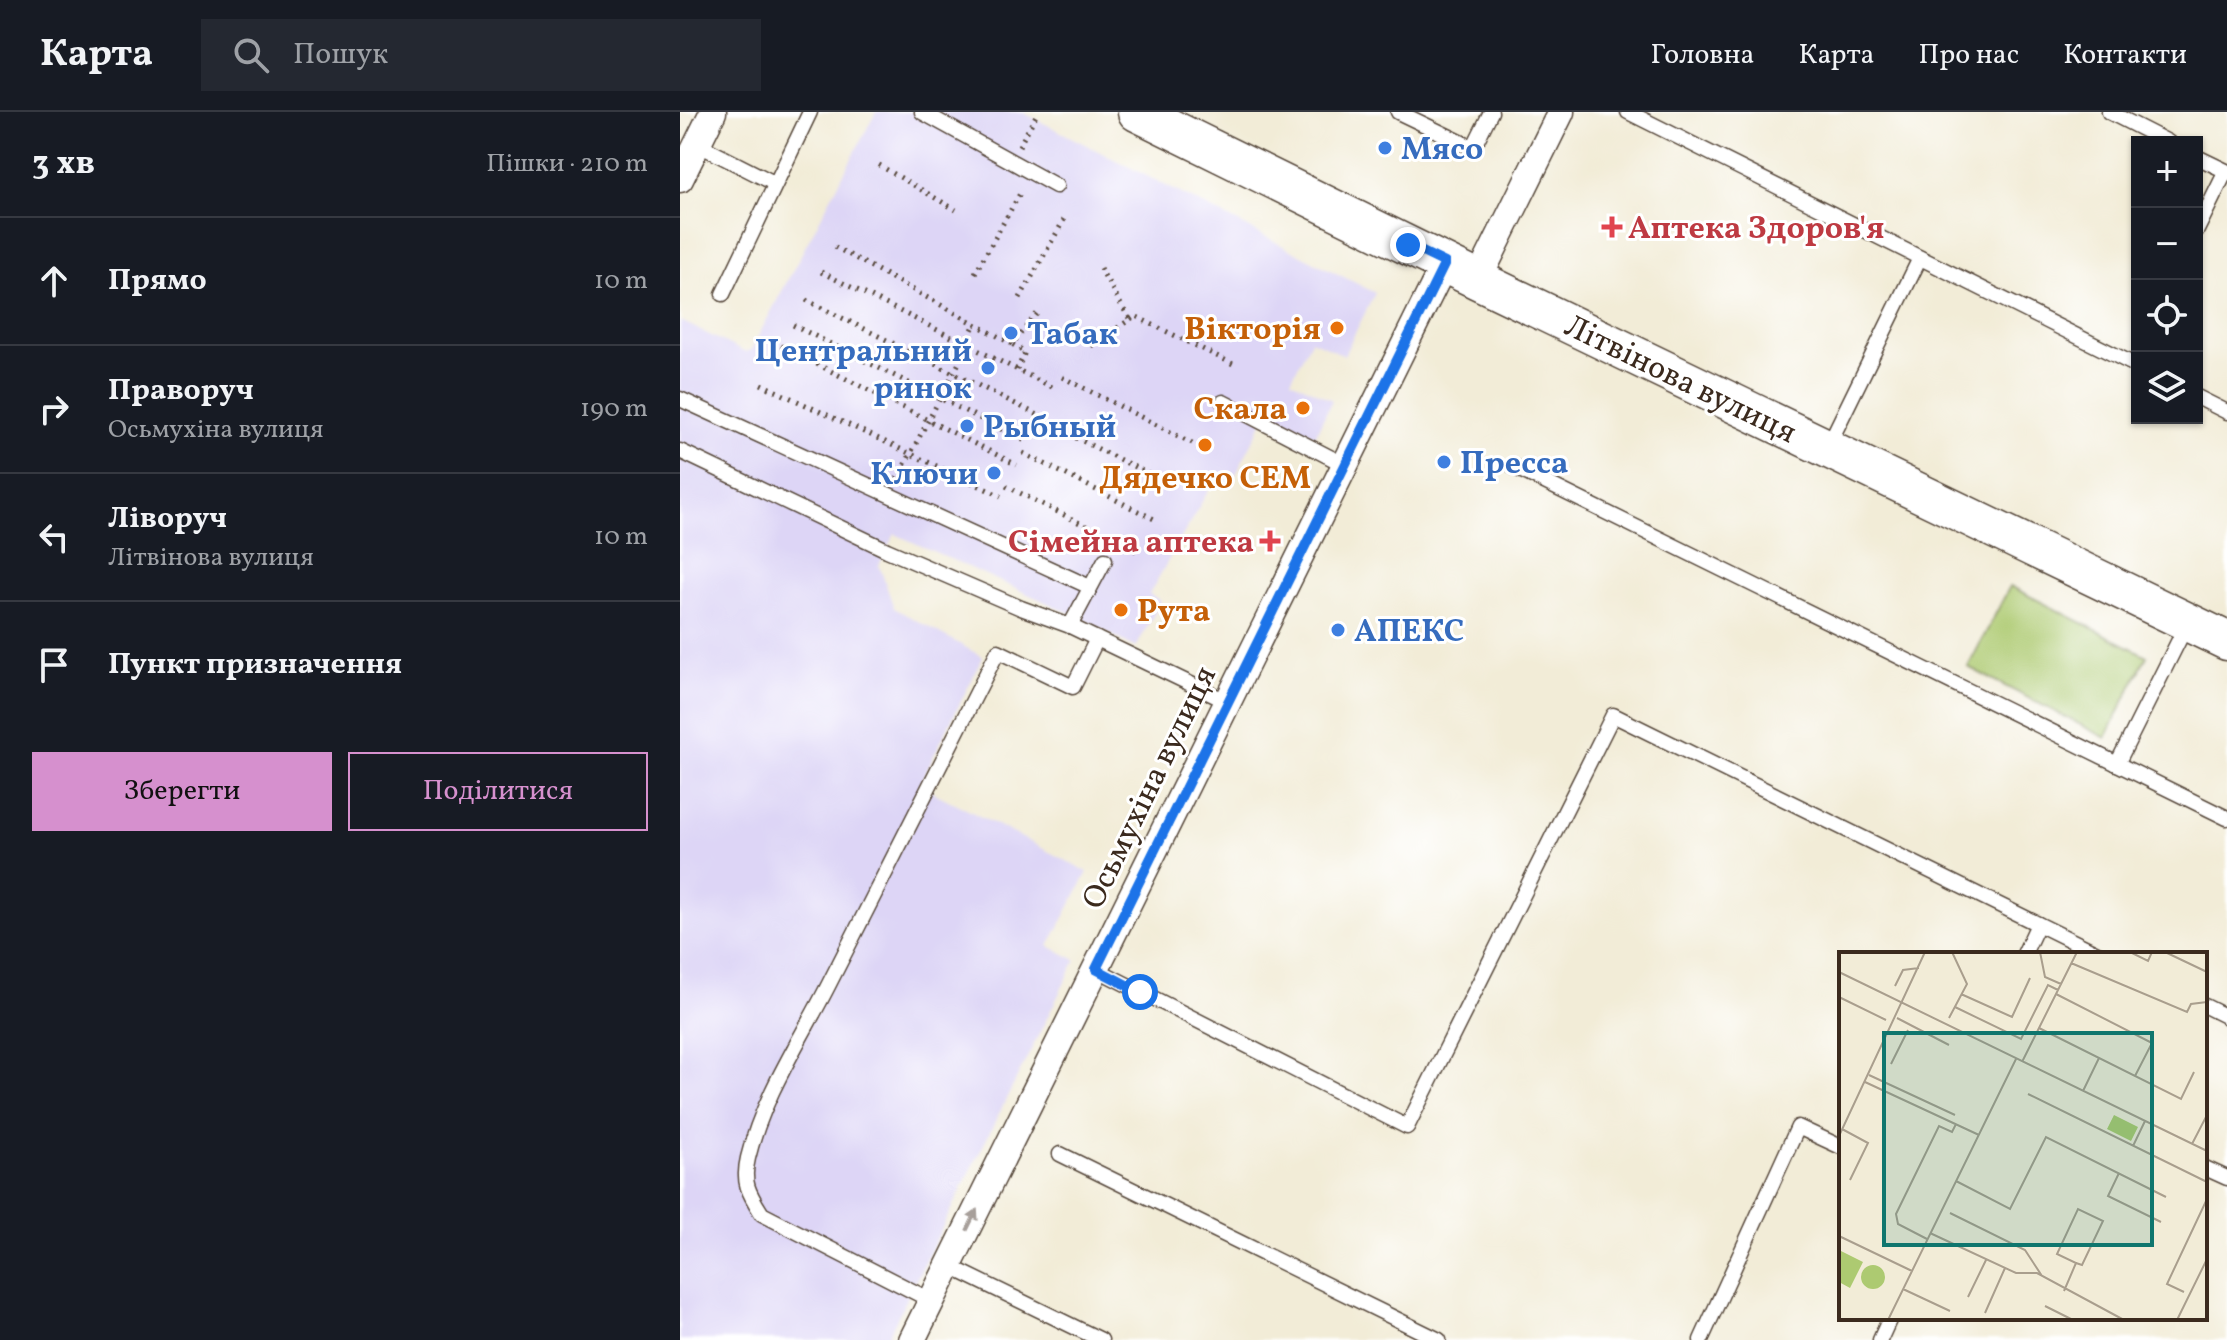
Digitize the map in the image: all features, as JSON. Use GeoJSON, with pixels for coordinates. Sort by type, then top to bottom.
{"type":"FeatureCollection","features":[{"type":"Feature","properties":{"kind":"street"},"geometry":{"type":"LineString","coordinates":[[680,179],[713,112]]}},
{"type":"Feature","properties":{"kind":"street","name":"Літвінова вулиця"},"geometry":{"type":"LineString","coordinates":[[1137,112],[2227,641]]}},
{"type":"Feature","properties":{"kind":"street","name":"Осьмухіна вулиця"},"geometry":{"type":"LineString","coordinates":[[912,1340],[1345,465],[1561,112]]}},
{"type":"Feature","properties":{"kind":"lane"},"geometry":{"type":"LineString","coordinates":[[723,294],[810,112]]}},
{"type":"Feature","properties":{"kind":"lane"},"geometry":{"type":"LineString","coordinates":[[922,112],[1056,186]]}},
{"type":"Feature","properties":{"kind":"lane"},"geometry":{"type":"LineString","coordinates":[[1398,112],[1473,148],[1491,112]]}},
{"type":"Feature","properties":{"kind":"lane"},"geometry":{"type":"LineString","coordinates":[[1628,112],[1920,258],[2131,358]]}},
{"type":"Feature","properties":{"kind":"lane"},"geometry":{"type":"LineString","coordinates":[[2109,112],[2156,136]]}},
{"type":"Feature","properties":{"kind":"lane"},"geometry":{"type":"LineString","coordinates":[[697,144],[774,183]]}},
{"type":"Feature","properties":{"kind":"lane"},"geometry":{"type":"LineString","coordinates":[[2203,160],[2226,171],[2203,218]]}},
{"type":"Feature","properties":{"kind":"lane"},"geometry":{"type":"LineString","coordinates":[[1827,448],[1920,258]]}},
{"type":"Feature","properties":{"kind":"lane"},"geometry":{"type":"LineString","coordinates":[[680,399],[1090,587]]}},
{"type":"Feature","properties":{"kind":"lane"},"geometry":{"type":"LineString","coordinates":[[2203,400],[2227,412]]}},
{"type":"Feature","properties":{"kind":"lane"},"geometry":{"type":"LineString","coordinates":[[1223,402],[1345,465]]}},
{"type":"Feature","properties":{"kind":"lane"},"geometry":{"type":"LineString","coordinates":[[680,451],[887,550],[1070,626],[1228,702]]}},
{"type":"Feature","properties":{"kind":"lane"},"geometry":{"type":"LineString","coordinates":[[1514,467],[2227,818]]}},
{"type":"Feature","properties":{"kind":"lane"},"geometry":{"type":"LineString","coordinates":[[1070,626],[1105,560]]}},
{"type":"Feature","properties":{"kind":"lane"},"geometry":{"type":"LineString","coordinates":[[2117,764],[2188,622]]}},
{"type":"Feature","properties":{"kind":"lane"},"geometry":{"type":"LineString","coordinates":[[932,1301],[762,1214],[747,1189],[748,1160],[762,1116],[790,1057],[998,651],[1073,687],[1097,639]]}},
{"type":"Feature","properties":{"kind":"lane"},"geometry":{"type":"LineString","coordinates":[[1096,969],[1407,1127],[1613,715],[2095,952]]}},
{"type":"Feature","properties":{"kind":"lane"},"geometry":{"type":"LineString","coordinates":[[2025,952],[2038,924]]}},
{"type":"Feature","properties":{"kind":"lane"},"geometry":{"type":"LineString","coordinates":[[2207,1007],[2227,1017]]}},
{"type":"Feature","properties":{"kind":"lane"},"geometry":{"type":"LineString","coordinates":[[1701,1340],[1798,1127],[1839,1146]]}},
{"type":"Feature","properties":{"kind":"lane"},"geometry":{"type":"LineString","coordinates":[[1060,1154],[1439,1340]]}},
{"type":"Feature","properties":{"kind":"lane"},"geometry":{"type":"LineString","coordinates":[[2207,1169],[2227,1178]]}},
{"type":"Feature","properties":{"kind":"lane"},"geometry":{"type":"LineString","coordinates":[[949,1266],[1101,1340]]}},
{"type":"Feature","properties":{"kind":"lane"},"geometry":{"type":"LineString","coordinates":[[1880,1340],[1889,1320]]}},
{"type":"Feature","properties":{"kind":"path"},"geometry":{"type":"LineString","coordinates":[[1011,161],[1038,112]]}},
{"type":"Feature","properties":{"kind":"path"},"geometry":{"type":"LineString","coordinates":[[879,165],[956,210]]}},
{"type":"Feature","properties":{"kind":"path"},"geometry":{"type":"LineString","coordinates":[[975,273],[1032,172]]}},
{"type":"Feature","properties":{"kind":"path"},"geometry":{"type":"LineString","coordinates":[[1020,298],[1065,218]]}},
{"type":"Feature","properties":{"kind":"path"},"geometry":{"type":"LineString","coordinates":[[835,247],[1025,352],[1017,370]]}},
{"type":"Feature","properties":{"kind":"path"},"geometry":{"type":"LineString","coordinates":[[1100,268],[1130,320]]}},
{"type":"Feature","properties":{"kind":"path"},"geometry":{"type":"LineString","coordinates":[[821,272],[1056,389]]}},
{"type":"Feature","properties":{"kind":"path"},"geometry":{"type":"LineString","coordinates":[[806,300],[1175,487]]}},
{"type":"Feature","properties":{"kind":"path"},"geometry":{"type":"LineString","coordinates":[[1012,344],[1040,310]]}},
{"type":"Feature","properties":{"kind":"path"},"geometry":{"type":"LineString","coordinates":[[1091,346],[1135,316],[1233,364]]}},
{"type":"Feature","properties":{"kind":"path"},"geometry":{"type":"LineString","coordinates":[[889,495],[954,373],[975,324]]}},
{"type":"Feature","properties":{"kind":"path"},"geometry":{"type":"LineString","coordinates":[[793,325],[1029,443]]}},
{"type":"Feature","properties":{"kind":"path"},"geometry":{"type":"LineString","coordinates":[[781,346],[1017,465]]}},
{"type":"Feature","properties":{"kind":"path"},"geometry":{"type":"LineString","coordinates":[[1062,377],[1200,447]]}},
{"type":"Feature","properties":{"kind":"path"},"geometry":{"type":"LineString","coordinates":[[761,384],[1001,496]]}},
{"type":"Feature","properties":{"kind":"path"},"geometry":{"type":"LineString","coordinates":[[1023,453],[1154,519]]}},
{"type":"Feature","properties":{"kind":"path"},"geometry":{"type":"LineString","coordinates":[[1006,486],[1136,551]]}},
{"type":"Feature","properties":{"kind":"shaded area"},"geometry":{"type":"Polygon","coordinates":[[[876,112],[1022,112],[1375,293],[1344,355],[1311,340],[1291,380],[1332,400],[1315,436],[1267,413],[1230,486],[1215,479],[1149,594],[1161,601],[1136,648],[1081,618],[895,534],[879,565],[894,608],[983,657],[919,785],[1088,872],[1049,946],[1076,960],[886,1340],[680,1340],[680,324],[681,321],[744,352],[751,350],[876,112]]]}},
{"type":"Feature","properties":{"kind":"green space"},"geometry":{"type":"Polygon","coordinates":[[[2010,586],[2147,656],[2106,738],[1968,667],[2010,586]]]}},
{"type":"Feature","properties":{"kind":"place","name":"Мясо"},"geometry":{"type":"Point","coordinates":[1385,148]}},
{"type":"Feature","properties":{"kind":"place","name":"Аптека Здоров'я"},"geometry":{"type":"Point","coordinates":[1612,227]}},
{"type":"Feature","properties":{"kind":"place","name":"Вікторія"},"geometry":{"type":"Point","coordinates":[1337,328]}},
{"type":"Feature","properties":{"kind":"place","name":"Табак"},"geometry":{"type":"Point","coordinates":[1011,333]}},
{"type":"Feature","properties":{"kind":"place","name":"Центральний ринок"},"geometry":{"type":"Point","coordinates":[988,368]}},
{"type":"Feature","properties":{"kind":"place","name":"Скала"},"geometry":{"type":"Point","coordinates":[1303,408]}},
{"type":"Feature","properties":{"kind":"place","name":"Рыбный"},"geometry":{"type":"Point","coordinates":[967,426]}},
{"type":"Feature","properties":{"kind":"place","name":"Дядечко СЕМ"},"geometry":{"type":"Point","coordinates":[1205,445]}},
{"type":"Feature","properties":{"kind":"place","name":"Пресса"},"geometry":{"type":"Point","coordinates":[1444,462]}},
{"type":"Feature","properties":{"kind":"place","name":"Ключи"},"geometry":{"type":"Point","coordinates":[994,473]}},
{"type":"Feature","properties":{"kind":"place","name":"Сімейна аптека"},"geometry":{"type":"Point","coordinates":[1270,541]}},
{"type":"Feature","properties":{"kind":"place","name":"Рута"},"geometry":{"type":"Point","coordinates":[1121,610]}},
{"type":"Feature","properties":{"kind":"place","name":"АПЕКС"},"geometry":{"type":"Point","coordinates":[1338,630]}},
{"type":"Feature","properties":{"kind":"route"},"geometry":{"type":"LineString","coordinates":[[1140,992],[1096,969],[1445,263],[1408,245]]}}]}
